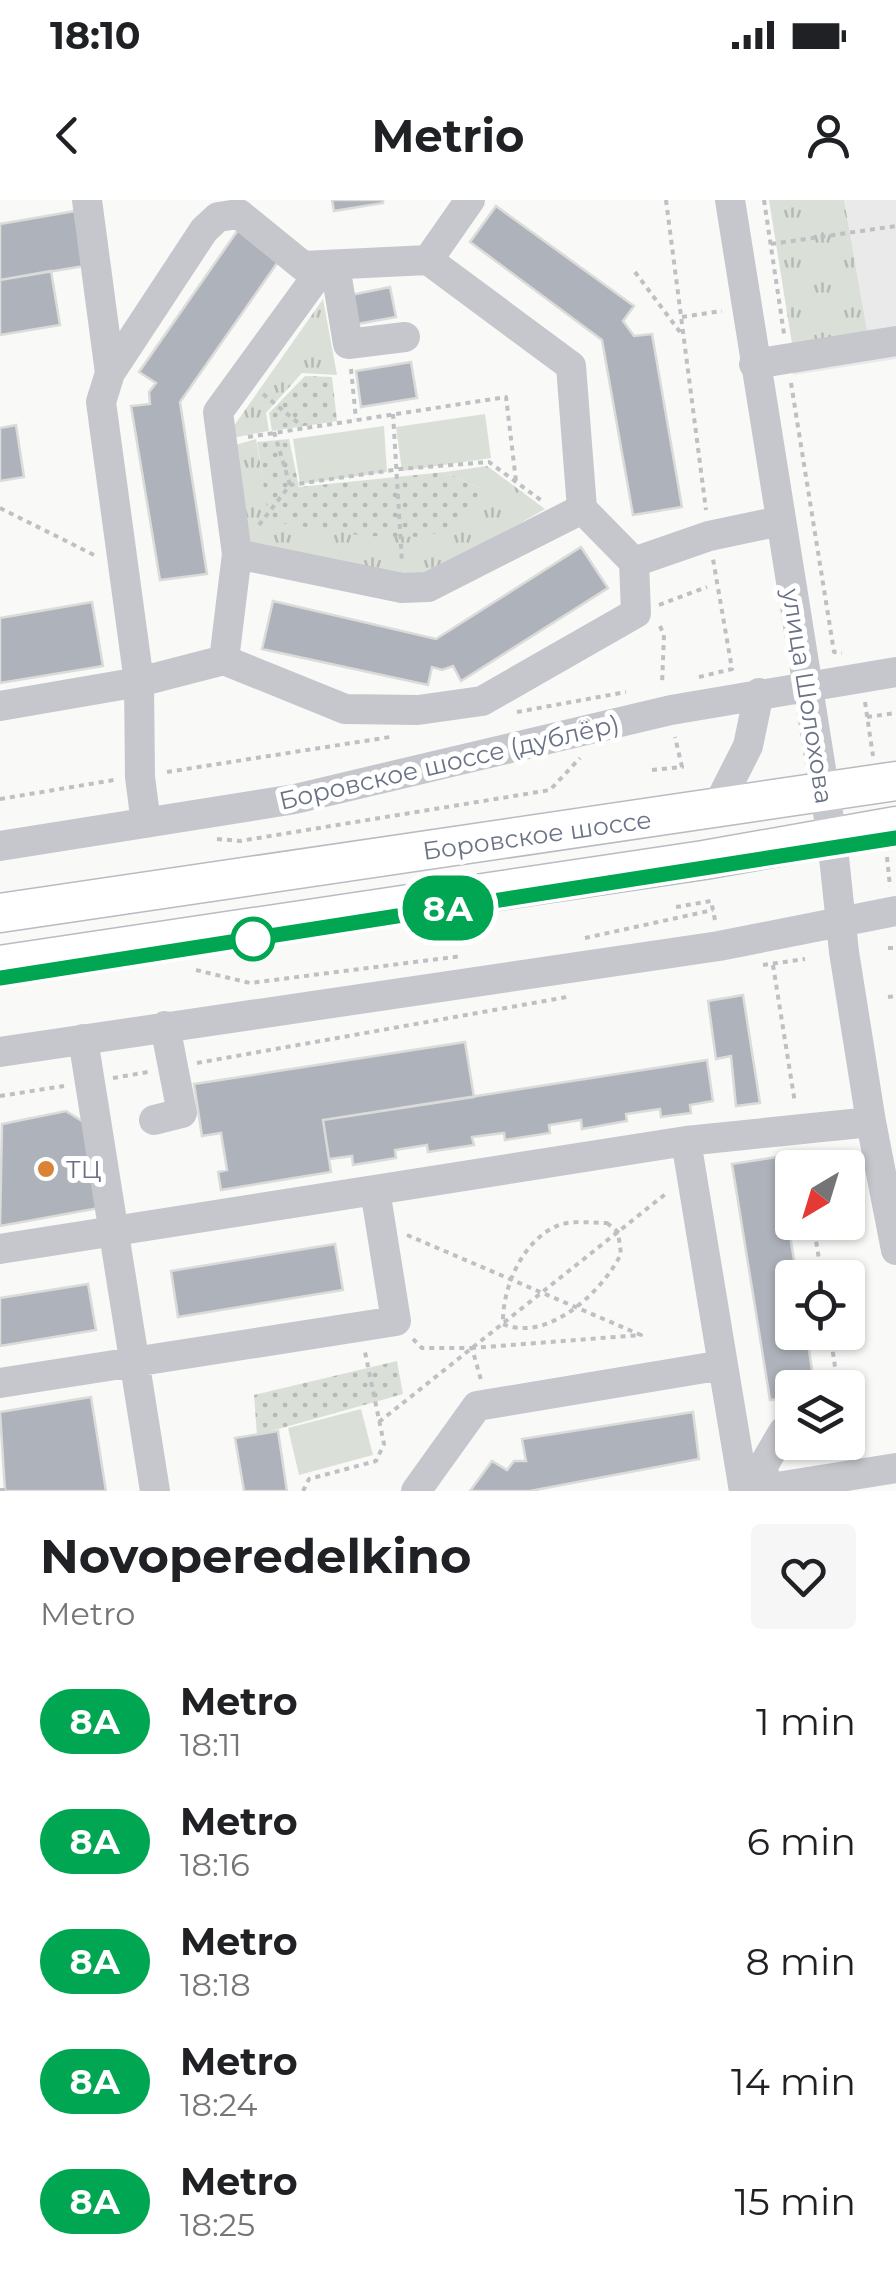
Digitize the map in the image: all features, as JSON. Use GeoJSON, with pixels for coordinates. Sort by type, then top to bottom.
{"type":"FeatureCollection","features":[{"type":"Feature","properties":{"kind":"main road","name":"Боровское шоссе"},"geometry":{"type":"LineString","coordinates":[[0,913],[824,794],[884,769]]}},
{"type":"Feature","properties":{"kind":"main road","name":"Боровское шоссе"},"geometry":{"type":"LineString","coordinates":[[0,965],[832,838],[891,837]]}},
{"type":"Feature","properties":{"kind":"street"},"geometry":{"type":"LineString","coordinates":[[87,200],[110,373]]}},
{"type":"Feature","properties":{"kind":"street"},"geometry":{"type":"LineString","coordinates":[[428,260],[470,200]]}},
{"type":"Feature","properties":{"kind":"street","name":"улица Шолохова"},"geometry":{"type":"LineString","coordinates":[[730,200],[896,1250]]}},
{"type":"Feature","properties":{"kind":"street"},"geometry":{"type":"LineString","coordinates":[[146,822],[140,776],[140,682],[100,402],[110,373],[204,230],[218,217],[238,214],[303,266],[428,260],[571,366],[574,514]]}},
{"type":"Feature","properties":{"kind":"street"},"geometry":{"type":"LineString","coordinates":[[335,266],[348,344],[405,336]]}},
{"type":"Feature","properties":{"kind":"street"},"geometry":{"type":"LineString","coordinates":[[224,660],[237,554],[218,412],[240,376],[314,280],[335,266]]}},
{"type":"Feature","properties":{"kind":"street"},"geometry":{"type":"LineString","coordinates":[[754,364],[896,341]]}},
{"type":"Feature","properties":{"kind":"street"},"geometry":{"type":"LineString","coordinates":[[0,706],[140,682],[224,660],[345,709],[418,710],[482,701],[644,611],[634,562],[574,514]]}},
{"type":"Feature","properties":{"kind":"street"},"geometry":{"type":"LineString","coordinates":[[237,554],[402,588],[428,587],[574,514]]}},
{"type":"Feature","properties":{"kind":"street"},"geometry":{"type":"LineString","coordinates":[[634,562],[709,536],[780,521]]}},
{"type":"Feature","properties":{"kind":"street","name":"Боровское шоссе (дублёр)"},"geometry":{"type":"LineString","coordinates":[[0,846],[295,799],[760,693],[896,672]]}},
{"type":"Feature","properties":{"kind":"street"},"geometry":{"type":"LineString","coordinates":[[716,809],[748,746],[760,693]]}},
{"type":"Feature","properties":{"kind":"street"},"geometry":{"type":"LineString","coordinates":[[0,1052],[719,946],[842,922],[894,903]]}},
{"type":"Feature","properties":{"kind":"street"},"geometry":{"type":"LineString","coordinates":[[154,1120],[182,1113],[166,1026]]}},
{"type":"Feature","properties":{"kind":"street"},"geometry":{"type":"LineString","coordinates":[[82,1039],[155,1491]]}},
{"type":"Feature","properties":{"kind":"street"},"geometry":{"type":"LineString","coordinates":[[0,1250],[816,1123],[881,1140]]}},
{"type":"Feature","properties":{"kind":"street"},"geometry":{"type":"LineString","coordinates":[[686,1141],[724,1366],[754,1490]]}},
{"type":"Feature","properties":{"kind":"street"},"geometry":{"type":"LineString","coordinates":[[0,1383],[396,1321],[375,1190]]}},
{"type":"Feature","properties":{"kind":"street"},"geometry":{"type":"LineString","coordinates":[[416,1491],[477,1406],[724,1366]]}},
{"type":"Feature","properties":{"kind":"street"},"geometry":{"type":"LineString","coordinates":[[754,1490],[775,1446]]}},
{"type":"Feature","properties":{"kind":"street"},"geometry":{"type":"LineString","coordinates":[[754,1490],[896,1468]]}},
{"type":"Feature","properties":{"kind":"path"},"geometry":{"type":"LineString","coordinates":[[666,200],[709,536],[732,669],[683,681]]}},
{"type":"Feature","properties":{"kind":"path"},"geometry":{"type":"LineString","coordinates":[[764,200],[834,652]]}},
{"type":"Feature","properties":{"kind":"path"},"geometry":{"type":"LineString","coordinates":[[771,244],[896,226]]}},
{"type":"Feature","properties":{"kind":"path"},"geometry":{"type":"LineString","coordinates":[[635,272],[685,339]]}},
{"type":"Feature","properties":{"kind":"path"},"geometry":{"type":"LineString","coordinates":[[682,317],[726,310]]}},
{"type":"Feature","properties":{"kind":"path"},"geometry":{"type":"LineString","coordinates":[[348,344],[356,419]]}},
{"type":"Feature","properties":{"kind":"path"},"geometry":{"type":"LineString","coordinates":[[240,376],[302,426]]}},
{"type":"Feature","properties":{"kind":"path"},"geometry":{"type":"LineString","coordinates":[[223,440],[506,398],[517,483]]}},
{"type":"Feature","properties":{"kind":"path"},"geometry":{"type":"LineString","coordinates":[[393,414],[400,468],[402,588]]}},
{"type":"Feature","properties":{"kind":"path"},"geometry":{"type":"LineString","coordinates":[[274,430],[290,486]]}},
{"type":"Feature","properties":{"kind":"path"},"geometry":{"type":"LineString","coordinates":[[237,554],[290,486],[400,468],[489,462],[517,483],[574,514]]}},
{"type":"Feature","properties":{"kind":"path"},"geometry":{"type":"LineString","coordinates":[[0,508],[126,570]]}},
{"type":"Feature","properties":{"kind":"path"},"geometry":{"type":"LineString","coordinates":[[667,685],[662,686],[664,636],[644,611],[707,587]]}},
{"type":"Feature","properties":{"kind":"path"},"geometry":{"type":"LineString","coordinates":[[502,715],[644,689]]}},
{"type":"Feature","properties":{"kind":"path"},"geometry":{"type":"LineString","coordinates":[[864,690],[867,717],[884,769]]}},
{"type":"Feature","properties":{"kind":"path"},"geometry":{"type":"LineString","coordinates":[[867,717],[896,713]]}},
{"type":"Feature","properties":{"kind":"path"},"geometry":{"type":"LineString","coordinates":[[0,799],[401,736]]}},
{"type":"Feature","properties":{"kind":"path"},"geometry":{"type":"LineString","coordinates":[[652,770],[682,766],[676,737]]}},
{"type":"Feature","properties":{"kind":"path"},"geometry":{"type":"LineString","coordinates":[[891,837],[894,903]]}},
{"type":"Feature","properties":{"kind":"path"},"geometry":{"type":"LineString","coordinates":[[676,907],[712,901],[718,930]]}},
{"type":"Feature","properties":{"kind":"path"},"geometry":{"type":"LineString","coordinates":[[582,938],[712,910]]}},
{"type":"Feature","properties":{"kind":"path"},"geometry":{"type":"LineString","coordinates":[[888,948],[896,948]]}},
{"type":"Feature","properties":{"kind":"path"},"geometry":{"type":"LineString","coordinates":[[196,970],[250,983],[468,956]]}},
{"type":"Feature","properties":{"kind":"path"},"geometry":{"type":"LineString","coordinates":[[756,966],[805,959]]}},
{"type":"Feature","properties":{"kind":"path"},"geometry":{"type":"LineString","coordinates":[[773,964],[816,1123],[809,1150]]}},
{"type":"Feature","properties":{"kind":"path"},"geometry":{"type":"LineString","coordinates":[[0,1096],[584,994]]}},
{"type":"Feature","properties":{"kind":"path"},"geometry":{"type":"LineString","coordinates":[[888,998],[896,996]]}},
{"type":"Feature","properties":{"kind":"path"},"geometry":{"type":"LineString","coordinates":[[380,1422],[692,1174]]}},
{"type":"Feature","properties":{"kind":"path"},"geometry":{"type":"LineString","coordinates":[[380,1223],[641,1335],[422,1348],[396,1321]]}},
{"type":"Feature","properties":{"kind":"path"},"geometry":{"type":"LineString","coordinates":[[607,1224],[618,1232],[621,1254],[612,1274],[576,1307],[543,1326],[517,1330],[503,1324],[502,1299],[529,1248],[559,1225],[607,1224]]}},
{"type":"Feature","properties":{"kind":"path"},"geometry":{"type":"LineString","coordinates":[[303,1491],[309,1479],[376,1460],[384,1444],[360,1326]]}},
{"type":"Feature","properties":{"kind":"path"},"geometry":{"type":"LineString","coordinates":[[472,1348],[488,1404]]}},
{"type":"Feature","properties":{"kind":"shaded area"},"geometry":{"type":"Polygon","coordinates":[[[844,200],[896,200],[896,359],[793,375],[793,350],[867,337],[844,200]]]}},
{"type":"Feature","properties":{"kind":"green space"},"geometry":{"type":"Polygon","coordinates":[[[769,200],[844,200],[868,337],[793,350],[769,200]]]}},
{"type":"Feature","properties":{"kind":"green space"},"geometry":{"type":"Polygon","coordinates":[[[323,299],[337,375],[302,373],[266,413],[269,431],[232,438],[231,430],[323,299]]]}},
{"type":"Feature","properties":{"kind":"green space"},"geometry":{"type":"Polygon","coordinates":[[[305,376],[332,377],[337,421],[272,431],[269,413],[305,376]]]}},
{"type":"Feature","properties":{"kind":"green space"},"geometry":{"type":"Polygon","coordinates":[[[485,414],[491,458],[402,471],[396,427],[485,414]]]}},
{"type":"Feature","properties":{"kind":"green space"},"geometry":{"type":"Polygon","coordinates":[[[384,426],[387,472],[300,484],[293,439],[384,426]]]}},
{"type":"Feature","properties":{"kind":"green space"},"geometry":{"type":"Polygon","coordinates":[[[256,439],[270,521],[479,488],[445,472],[487,466],[545,509],[406,589],[251,548],[232,446],[256,439]]]}},
{"type":"Feature","properties":{"kind":"green space"},"geometry":{"type":"Polygon","coordinates":[[[289,439],[299,487],[445,472],[479,488],[477,511],[428,537],[365,536],[269,521],[257,442],[289,439]]]}},
{"type":"Feature","properties":{"kind":"green space"},"geometry":{"type":"Polygon","coordinates":[[[397,1361],[403,1394],[257,1435],[254,1395],[397,1361]]]}},
{"type":"Feature","properties":{"kind":"green space"},"geometry":{"type":"Polygon","coordinates":[[[361,1409],[373,1455],[299,1475],[288,1428],[361,1409]]]}},
{"type":"Feature","properties":{"kind":"building"},"geometry":{"type":"Polygon","coordinates":[[[332,200],[383,200],[383,203],[334,211],[332,200]]]}},
{"type":"Feature","properties":{"kind":"building"},"geometry":{"type":"Polygon","coordinates":[[[496,206],[634,306],[623,321],[634,336],[652,334],[682,507],[633,515],[602,340],[470,242],[496,206]]]}},
{"type":"Feature","properties":{"kind":"building"},"geometry":{"type":"Polygon","coordinates":[[[81,210],[90,265],[0,280],[0,224],[81,210]]]}},
{"type":"Feature","properties":{"kind":"building"},"geometry":{"type":"Polygon","coordinates":[[[238,230],[280,259],[180,402],[207,574],[160,580],[131,406],[150,404],[149,392],[156,383],[139,372],[238,230]]]}},
{"type":"Feature","properties":{"kind":"building"},"geometry":{"type":"Polygon","coordinates":[[[51,271],[60,325],[0,335],[0,280],[51,271]]]}},
{"type":"Feature","properties":{"kind":"building"},"geometry":{"type":"Polygon","coordinates":[[[390,287],[396,317],[357,324],[351,295],[390,287]]]}},
{"type":"Feature","properties":{"kind":"building"},"geometry":{"type":"Polygon","coordinates":[[[411,362],[417,398],[361,407],[356,371],[411,362]]]}},
{"type":"Feature","properties":{"kind":"building"},"geometry":{"type":"Polygon","coordinates":[[[16,425],[24,477],[0,481],[0,428],[16,425]]]}},
{"type":"Feature","properties":{"kind":"building"},"geometry":{"type":"Polygon","coordinates":[[[581,547],[608,588],[461,681],[453,666],[442,670],[432,667],[428,685],[262,649],[273,601],[436,639],[581,547]]]}},
{"type":"Feature","properties":{"kind":"building"},"geometry":{"type":"Polygon","coordinates":[[[92,602],[103,666],[0,683],[0,618],[92,602]]]}},
{"type":"Feature","properties":{"kind":"building"},"geometry":{"type":"Polygon","coordinates":[[[743,995],[760,1103],[736,1106],[731,1056],[716,1059],[708,1001],[743,995]]]}},
{"type":"Feature","properties":{"kind":"building"},"geometry":{"type":"Polygon","coordinates":[[[465,1042],[474,1097],[323,1120],[331,1172],[221,1190],[218,1172],[227,1170],[221,1133],[202,1136],[194,1084],[465,1042]]]}},
{"type":"Feature","properties":{"kind":"building"},"geometry":{"type":"Polygon","coordinates":[[[707,1060],[713,1101],[690,1105],[691,1113],[661,1117],[660,1109],[626,1114],[627,1121],[582,1129],[581,1120],[549,1125],[550,1133],[505,1140],[504,1133],[472,1137],[474,1145],[428,1152],[427,1145],[395,1150],[396,1158],[353,1165],[352,1156],[329,1159],[323,1120],[707,1060]]]}},
{"type":"Feature","properties":{"kind":"building","name":"ТЦ"},"geometry":{"type":"Polygon","coordinates":[[[66,1111],[85,1123],[99,1208],[0,1226],[2,1124],[66,1111]]]}},
{"type":"Feature","properties":{"kind":"building"},"geometry":{"type":"Polygon","coordinates":[[[775,1157],[775,1240],[791,1240],[794,1260],[775,1260],[775,1350],[809,1350],[812,1370],[775,1370],[775,1399],[770,1400],[732,1164],[775,1157]]]}},
{"type":"Feature","properties":{"kind":"building"},"geometry":{"type":"Polygon","coordinates":[[[335,1244],[343,1290],[178,1317],[171,1271],[335,1244]]]}},
{"type":"Feature","properties":{"kind":"building"},"geometry":{"type":"Polygon","coordinates":[[[88,1284],[96,1330],[0,1346],[0,1298],[88,1284]]]}},
{"type":"Feature","properties":{"kind":"building"},"geometry":{"type":"Polygon","coordinates":[[[91,1397],[106,1491],[5,1491],[0,1412],[91,1397]]]}},
{"type":"Feature","properties":{"kind":"building"},"geometry":{"type":"Polygon","coordinates":[[[693,1412],[699,1459],[530,1491],[470,1491],[492,1461],[507,1470],[514,1461],[526,1461],[522,1439],[693,1412]]]}},
{"type":"Feature","properties":{"kind":"building"},"geometry":{"type":"Polygon","coordinates":[[[278,1431],[287,1491],[244,1491],[235,1438],[278,1431]]]}},
{"type":"Feature","properties":{"kind":"metro line","name":"8А"},"geometry":{"type":"LineString","coordinates":[[0,978],[896,838]]}},
{"type":"Feature","properties":{"kind":"place","name":"ТЦ"},"geometry":{"type":"Point","coordinates":[46,1169]}}]}
